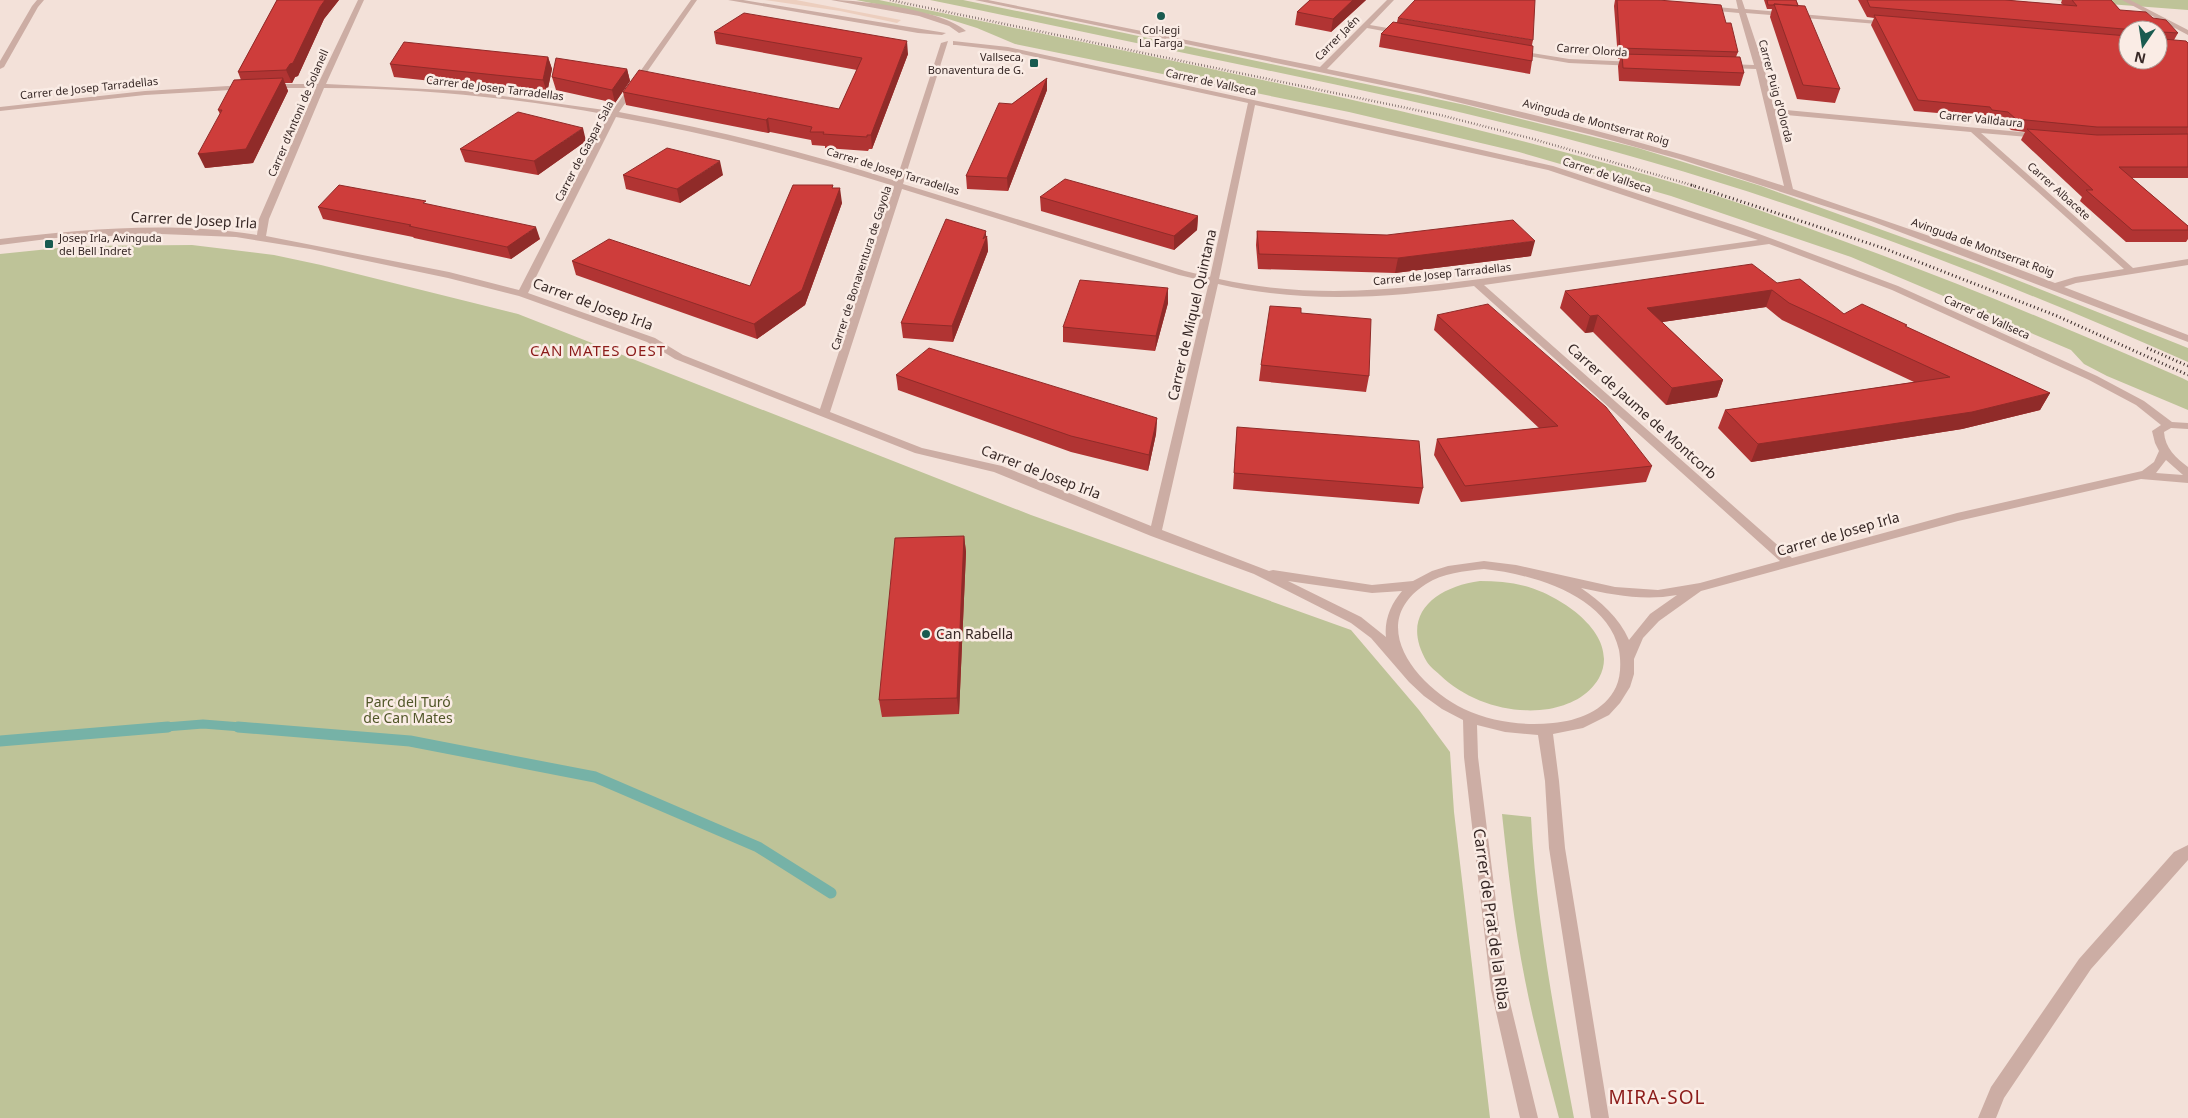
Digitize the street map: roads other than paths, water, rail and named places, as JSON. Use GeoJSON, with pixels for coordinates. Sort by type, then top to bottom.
{"type":"FeatureCollection","features":[{"type":"Feature","properties":{"kind":"street"},"geometry":{"type":"LineString","coordinates":[[0,67],[35,6],[41,0]]}},
{"type":"Feature","properties":{"kind":"street","name":"Carrer d'Antoni de Solanell"},"geometry":{"type":"LineString","coordinates":[[262,237],[264,220],[321,86],[361,0]]}},
{"type":"Feature","properties":{"kind":"street","name":"Carrer de Gaspar Sala"},"geometry":{"type":"LineString","coordinates":[[522,294],[613,115],[694,0]]}},
{"type":"Feature","properties":{"kind":"street","name":"Carrer de Vallseca"},"geometry":{"type":"LineString","coordinates":[[731,0],[918,31],[945,38],[1002,48],[1550,168],[1740,230],[1895,288],[2044,355],[2126,395],[2170,425]]}},
{"type":"Feature","properties":{"kind":"street","name":"Carrer de Vallseca"},"geometry":{"type":"LineString","coordinates":[[834,0],[934,19],[1002,48]]}},
{"type":"Feature","properties":{"kind":"street","name":"Avinguda de Montserrat Roig"},"geometry":{"type":"LineString","coordinates":[[978,0],[1432,93],[1550,121],[1681,156],[1788,189],[2056,286],[2188,339]]}},
{"type":"Feature","properties":{"kind":"street","name":"Carrer Jaén"},"geometry":{"type":"LineString","coordinates":[[1321,70],[1391,0]]}},
{"type":"Feature","properties":{"kind":"street","name":"Carrer Puig d'Olorda"},"geometry":{"type":"LineString","coordinates":[[1739,0],[1760,68],[1788,189]]}},
{"type":"Feature","properties":{"kind":"street"},"geometry":{"type":"LineString","coordinates":[[2125,0],[2188,33]]}},
{"type":"Feature","properties":{"kind":"street"},"geometry":{"type":"LineString","coordinates":[[1694,7],[1900,24]]}},
{"type":"Feature","properties":{"kind":"street"},"geometry":{"type":"LineString","coordinates":[[934,19],[943,24],[945,38]]}},
{"type":"Feature","properties":{"kind":"street"},"geometry":{"type":"LineString","coordinates":[[1365,26],[1413,35]]}},
{"type":"Feature","properties":{"kind":"street"},"geometry":{"type":"LineString","coordinates":[[967,34],[966,40],[945,38],[967,34]]}},
{"type":"Feature","properties":{"kind":"street","name":"Carrer de Bonaventura de Gayola"},"geometry":{"type":"LineString","coordinates":[[824,414],[900,186],[945,38]]}},
{"type":"Feature","properties":{"kind":"street","name":"Carrer Olorda"},"geometry":{"type":"LineString","coordinates":[[1510,51],[1568,62],[1645,64]]}},
{"type":"Feature","properties":{"kind":"street"},"geometry":{"type":"LineString","coordinates":[[1722,66],[1760,68]]}},
{"type":"Feature","properties":{"kind":"street","name":"Carrer de Josep Tarradellas"},"geometry":{"type":"LineString","coordinates":[[0,109],[145,92],[254,87]]}},
{"type":"Feature","properties":{"kind":"street","name":"Carrer de Josep Tarradellas"},"geometry":{"type":"LineString","coordinates":[[264,87],[385,87],[481,95],[613,115],[692,130],[784,151],[1182,273],[1275,292],[1320,295],[1384,293],[1476,283],[1770,241]]}},
{"type":"Feature","properties":{"kind":"street","name":"Carrer de Miquel Quintana"},"geometry":{"type":"LineString","coordinates":[[1155,532],[1214,281],[1252,102]]}},
{"type":"Feature","properties":{"kind":"street","name":"Carrer Valldaura"},"geometry":{"type":"LineString","coordinates":[[1771,111],[2052,138]]}},
{"type":"Feature","properties":{"kind":"street","name":"Carrer Albacete"},"geometry":{"type":"LineString","coordinates":[[1972,129],[2130,270]]}},
{"type":"Feature","properties":{"kind":"street","name":"Carrer de Josep Irla"},"geometry":{"type":"LineString","coordinates":[[0,242],[55,235],[118,231],[203,232],[262,237],[367,256],[450,275],[522,294],[651,340],[694,363],[919,451],[998,469],[1258,571]]}},
{"type":"Feature","properties":{"kind":"street"},"geometry":{"type":"LineString","coordinates":[[2056,286],[2075,280],[2130,270],[2188,262]]}},
{"type":"Feature","properties":{"kind":"street","name":"Carrer de Jaume de Montcorb"},"geometry":{"type":"LineString","coordinates":[[1476,283],[1789,562]]}},
{"type":"Feature","properties":{"kind":"street"},"geometry":{"type":"LineString","coordinates":[[2188,426],[2170,425],[2158,431],[2158,437],[2165,450],[2178,466],[2188,473]]}},
{"type":"Feature","properties":{"kind":"street"},"geometry":{"type":"LineString","coordinates":[[2134,477],[2154,470],[2165,450]]}},
{"type":"Feature","properties":{"kind":"street"},"geometry":{"type":"LineString","coordinates":[[2134,477],[2188,479]]}},
{"type":"Feature","properties":{"kind":"street","name":"Carrer de Josep Irla"},"geometry":{"type":"LineString","coordinates":[[1548,577],[1615,591],[1658,594],[1700,587],[1957,517],[2134,477]]}},
{"type":"Feature","properties":{"kind":"street"},"geometry":{"type":"LineString","coordinates":[[1403,666],[1392,635],[1392,621],[1396,607],[1404,595],[1415,585],[1436,573],[1463,566],[1484,565],[1506,566],[1548,577],[1574,590],[1602,611],[1614,625],[1623,641],[1628,656]]}},
{"type":"Feature","properties":{"kind":"street"},"geometry":{"type":"LineString","coordinates":[[1258,571],[1372,589],[1415,585]]}},
{"type":"Feature","properties":{"kind":"street"},"geometry":{"type":"LineString","coordinates":[[1258,571],[1356,620],[1376,636],[1420,685],[1434,697],[1470,717],[1503,726],[1545,730],[1567,727],[1587,721],[1603,712],[1616,700],[1624,687],[1632,642],[1665,608],[1700,587]]}},
{"type":"Feature","properties":{"kind":"street","name":"Carrer de Prat de la Riba"},"geometry":{"type":"LineString","coordinates":[[1470,717],[1471,758],[1499,990],[1529,1118]]}},
{"type":"Feature","properties":{"kind":"street"},"geometry":{"type":"LineString","coordinates":[[1545,730],[1552,781],[1557,848],[1600,1118]]}},
{"type":"Feature","properties":{"kind":"street"},"geometry":{"type":"LineString","coordinates":[[1987,1118],[1997,1093],[2085,964],[2180,857],[2188,851]]}},
{"type":"Feature","properties":{"kind":"waterway"},"geometry":{"type":"LineString","coordinates":[[153,728],[203,724],[254,728]]}},
{"type":"Feature","properties":{"kind":"waterway"},"geometry":{"type":"LineString","coordinates":[[0,741],[168,727]]}},
{"type":"Feature","properties":{"kind":"waterway"},"geometry":{"type":"LineString","coordinates":[[238,727],[410,741],[595,777],[758,847],[831,893]]}},
{"type":"Feature","properties":{"kind":"railway"},"geometry":{"type":"LineString","coordinates":[[890,0],[1440,115],[1533,139],[1695,186]]}},
{"type":"Feature","properties":{"kind":"railway"},"geometry":{"type":"LineString","coordinates":[[1691,185],[1883,248],[2057,316],[2188,375]]}},
{"type":"Feature","properties":{"kind":"railway"},"geometry":{"type":"LineString","coordinates":[[2147,348],[2188,366]]}},
{"type":"Feature","properties":{"kind":"place","name":"Col·legi La Farga"},"geometry":{"type":"Point","coordinates":[1161,16]}},
{"type":"Feature","properties":{"kind":"place","name":"Vallseca, Bonaventura de G."},"geometry":{"type":"Point","coordinates":[1034,63]}},
{"type":"Feature","properties":{"kind":"place","name":"Josep Irla, Avinguda del Bell Indret"},"geometry":{"type":"Point","coordinates":[49,244]}},
{"type":"Feature","properties":{"kind":"place","name":"Can Rabella"},"geometry":{"type":"Point","coordinates":[926,634]}},
{"type":"Feature","properties":{"kind":"district","name":"CAN MATES OEST"},"geometry":{"type":"Point","coordinates":[598,351]}},
{"type":"Feature","properties":{"kind":"district","name":"MIRA-SOL"},"geometry":{"type":"Point","coordinates":[1657,1097]}},
{"type":"Feature","properties":{"kind":"park label","name":"Parc del Turó de Can Mates"},"geometry":{"type":"Point","coordinates":[408,710]}}]}
